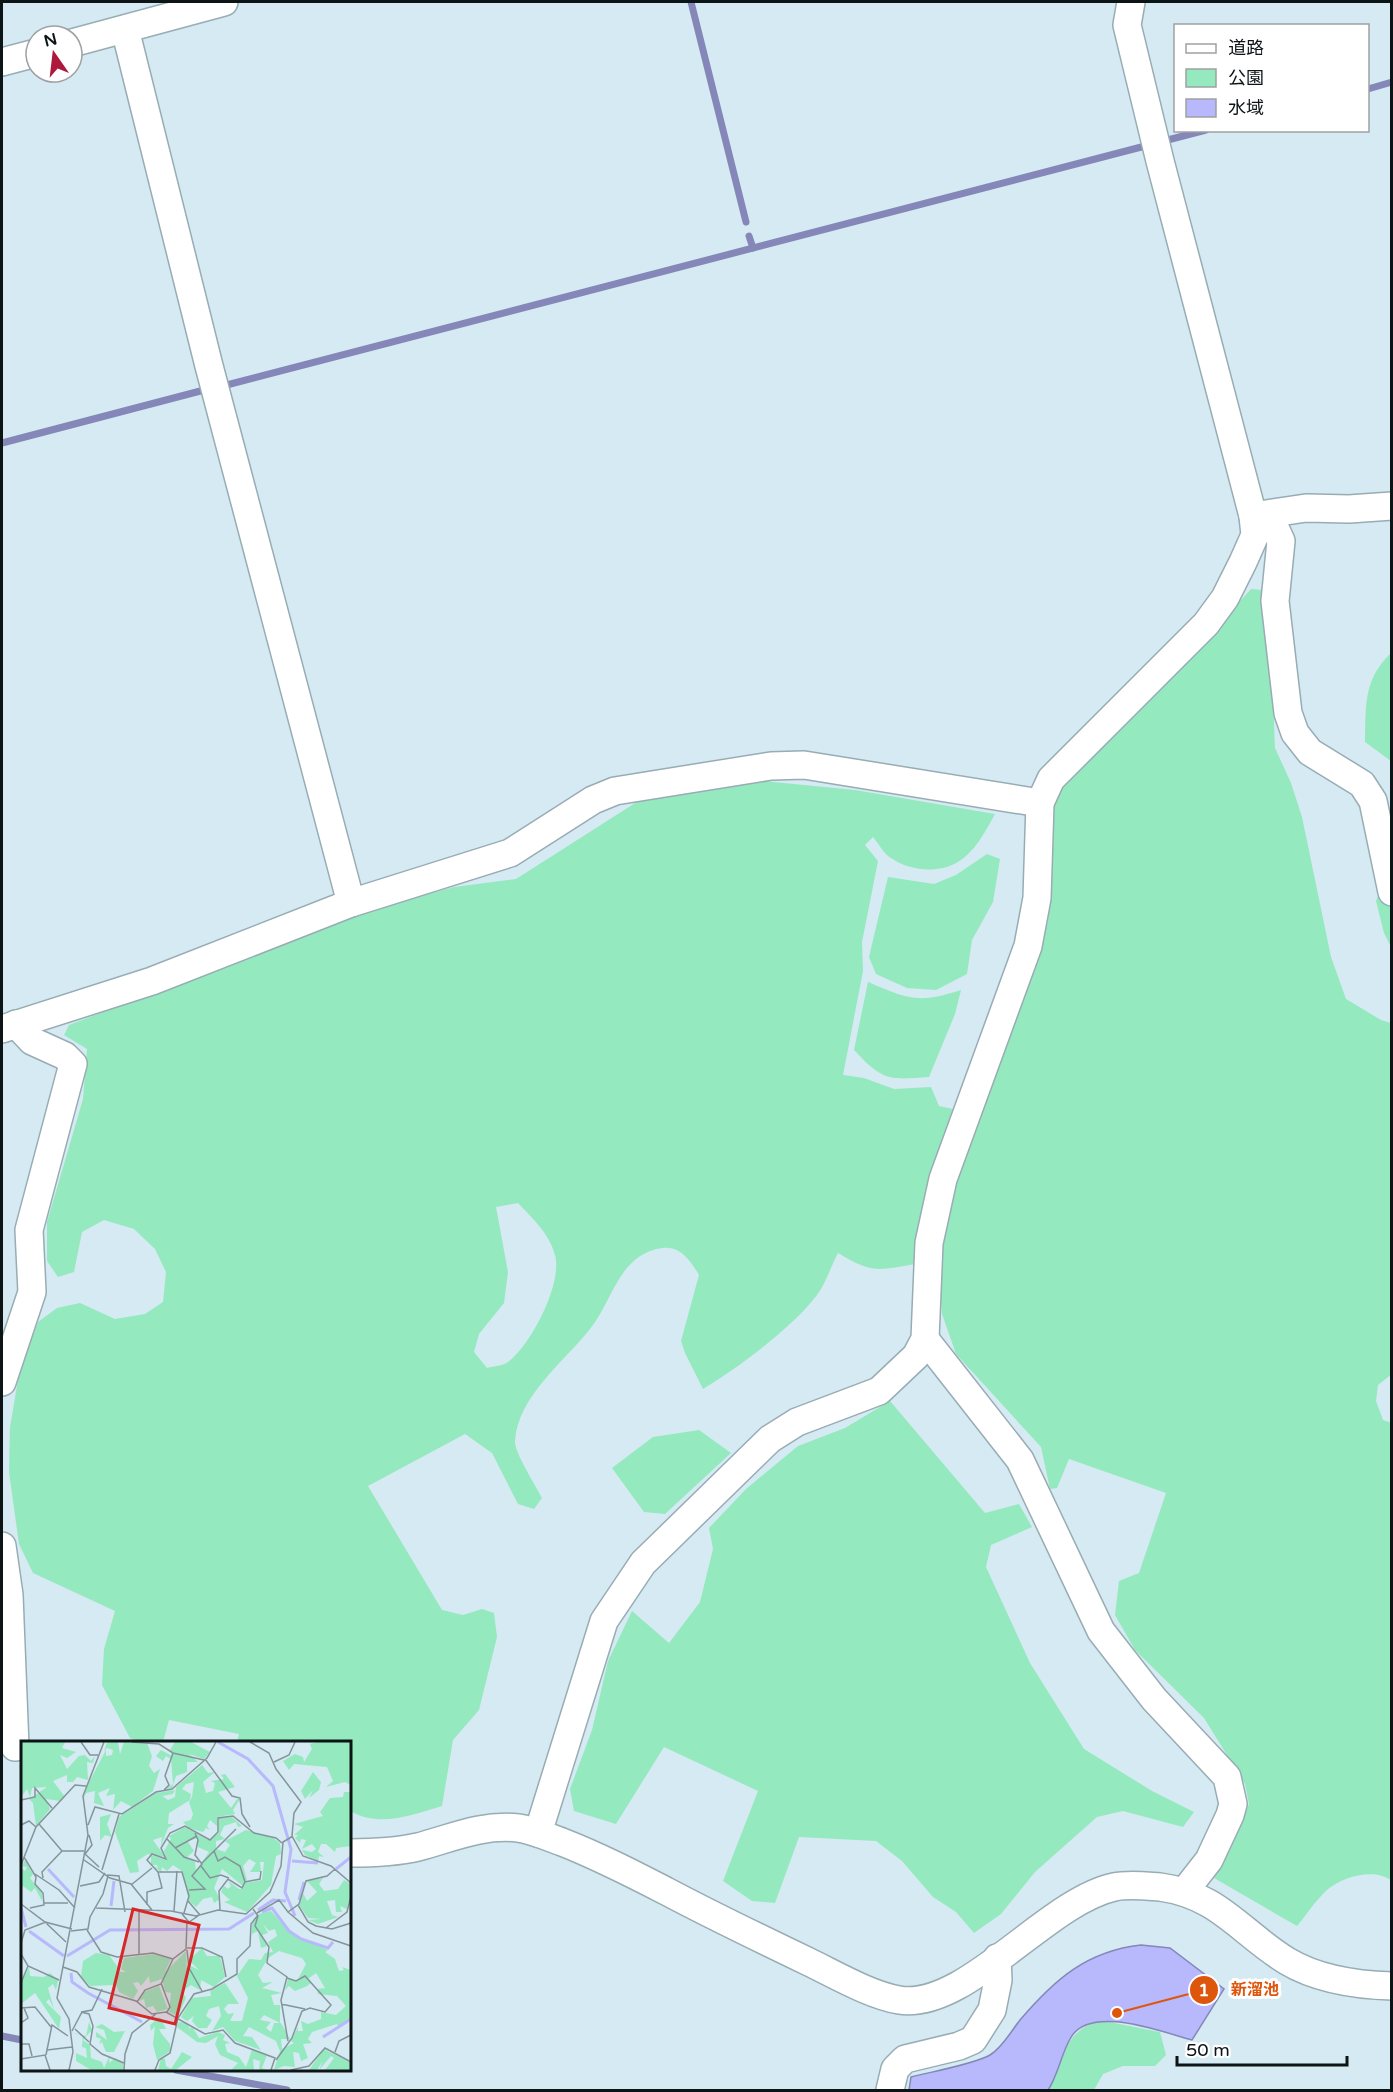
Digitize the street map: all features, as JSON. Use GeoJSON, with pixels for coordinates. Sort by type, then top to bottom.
{"type":"FeatureCollection","features":[{"type":"Feature","properties":{"kind":"street"},"geometry":{"type":"LineString","coordinates":[[84,40],[224,2]]}},
{"type":"Feature","properties":{"kind":"street"},"geometry":{"type":"LineString","coordinates":[[1131,2],[1127,25],[1156,141],[1261,516],[1281,541],[1275,601],[1288,713],[1295,733],[1310,752],[1362,783],[1373,801],[1392,892]]}},
{"type":"Feature","properties":{"kind":"street"},"geometry":{"type":"LineString","coordinates":[[125,29],[214,385],[351,903]]}},
{"type":"Feature","properties":{"kind":"street"},"geometry":{"type":"LineString","coordinates":[[2,62],[24,56]]}},
{"type":"Feature","properties":{"kind":"street"},"geometry":{"type":"LineString","coordinates":[[1261,516],[1306,508],[1349,509],[1392,506]]}},
{"type":"Feature","properties":{"kind":"street"},"geometry":{"type":"LineString","coordinates":[[538,1833],[604,1621],[643,1563],[770,1439],[797,1422],[879,1390],[916,1356],[925,1339],[929,1243],[943,1179],[1028,946],[1037,898],[1040,803],[1051,779],[1206,624],[1225,598],[1255,535],[1261,516]]}},
{"type":"Feature","properties":{"kind":"street"},"geometry":{"type":"LineString","coordinates":[[9,1027],[152,981],[351,903],[510,853],[593,800],[615,791],[771,766],[804,765],[1040,803]]}},
{"type":"Feature","properties":{"kind":"street"},"geometry":{"type":"LineString","coordinates":[[2,1382],[32,1292],[29,1230],[72,1064],[65,1056],[32,1041],[9,1027]]}},
{"type":"Feature","properties":{"kind":"street"},"geometry":{"type":"LineString","coordinates":[[925,1339],[1020,1460],[1075,1581],[1101,1631],[1154,1699],[1227,1777],[1233,1804],[1230,1815],[1209,1860],[1184,1892]]}},
{"type":"Feature","properties":{"kind":"street"},"geometry":{"type":"LineString","coordinates":[[2,1546],[9,1595],[13,1746]]}},
{"type":"Feature","properties":{"kind":"street"},"geometry":{"type":"LineString","coordinates":[[351,1853],[380,1853],[417,1847],[463,1832],[488,1829],[518,1828],[538,1833],[609,1860],[846,1981],[899,2000],[919,2000],[957,1985],[1053,1917],[1087,1897],[1113,1888],[1131,1885],[1184,1892],[1213,1904],[1288,1962],[1345,1982],[1392,1986]]}},
{"type":"Feature","properties":{"kind":"street"},"geometry":{"type":"LineString","coordinates":[[890,2091],[895,2069],[905,2059],[959,2046],[973,2040],[992,2010],[998,1980],[997,1958]]}},
{"type":"Feature","properties":{"kind":"green space"},"geometry":{"type":"Polygon","coordinates":[[[1251,589],[1263,590],[1273,697],[1275,748],[1291,783],[1302,817],[1331,957],[1346,999],[1381,1020],[1391,1023],[1392,1374],[1378,1385],[1376,1401],[1383,1420],[1392,1423],[1391,1880],[1384,1876],[1367,1874],[1341,1881],[1323,1894],[1297,1926],[1214,1878],[1249,1804],[1245,1784],[1204,1718],[1135,1650],[1115,1615],[1119,1581],[1139,1573],[1166,1493],[1069,1459],[1057,1488],[1050,1489],[1041,1447],[956,1354],[942,1314],[938,1262],[951,1176],[1002,1054],[1048,922],[1052,809],[1062,785],[1197,648],[1251,589]]]}},
{"type":"Feature","properties":{"kind":"green space"},"geometry":{"type":"Polygon","coordinates":[[[1391,653],[1391,761],[1365,742],[1368,694],[1375,673],[1391,653]]]}},
{"type":"Feature","properties":{"kind":"green space"},"geometry":{"type":"Polygon","coordinates":[[[763,781],[855,790],[995,814],[970,852],[958,862],[942,868],[924,869],[907,866],[886,854],[873,837],[865,845],[878,861],[862,942],[863,971],[843,1075],[864,1078],[894,1089],[931,1087],[939,1106],[953,1109],[915,1264],[875,1269],[838,1253],[826,1280],[807,1307],[780,1333],[703,1389],[681,1341],[699,1275],[689,1260],[674,1249],[662,1248],[647,1252],[626,1269],[590,1329],[544,1380],[524,1409],[515,1441],[522,1461],[542,1498],[534,1509],[518,1504],[492,1453],[465,1434],[368,1486],[442,1610],[463,1615],[482,1609],[494,1613],[497,1637],[479,1710],[453,1740],[442,1806],[408,1816],[373,1819],[351,1811],[351,1741],[237,1741],[239,1734],[169,1720],[163,1741],[138,1741],[130,1738],[102,1685],[104,1649],[115,1611],[33,1573],[19,1544],[9,1472],[10,1427],[19,1374],[38,1322],[57,1308],[80,1303],[115,1319],[145,1314],[163,1302],[166,1272],[155,1249],[134,1229],[104,1220],[82,1232],[74,1272],[58,1277],[47,1261],[47,1222],[83,1099],[87,1049],[64,1035],[69,1025],[374,909],[454,887],[516,879],[643,798],[763,781]],[[518,1203],[496,1207],[508,1272],[504,1303],[479,1334],[474,1352],[487,1368],[508,1362],[517,1354],[535,1328],[550,1297],[556,1267],[555,1255],[540,1227],[518,1203]]]}},
{"type":"Feature","properties":{"kind":"green space"},"geometry":{"type":"Polygon","coordinates":[[[987,854],[1000,859],[993,902],[972,940],[967,974],[936,990],[907,988],[876,974],[869,957],[888,877],[934,884],[956,875],[987,854]]]}},
{"type":"Feature","properties":{"kind":"green space"},"geometry":{"type":"Polygon","coordinates":[[[1391,862],[1391,947],[1384,933],[1376,901],[1391,862]]]}},
{"type":"Feature","properties":{"kind":"green space"},"geometry":{"type":"Polygon","coordinates":[[[868,982],[913,998],[934,997],[961,990],[955,1014],[929,1077],[895,1078],[887,1076],[872,1068],[854,1050],[868,982]]]}},
{"type":"Feature","properties":{"kind":"green space"},"geometry":{"type":"Polygon","coordinates":[[[890,1401],[985,1513],[1019,1504],[1032,1527],[991,1545],[986,1567],[1030,1663],[1084,1749],[1152,1791],[1194,1812],[1183,1827],[1123,1811],[1097,1817],[1035,1872],[1001,1914],[974,1933],[956,1912],[933,1897],[902,1861],[876,1841],[799,1837],[775,1903],[752,1901],[723,1881],[758,1791],[664,1747],[616,1824],[574,1811],[570,1789],[592,1730],[608,1661],[632,1611],[669,1643],[700,1602],[713,1549],[709,1528],[746,1489],[798,1446],[845,1428],[890,1401]]]}},
{"type":"Feature","properties":{"kind":"green space"},"geometry":{"type":"Polygon","coordinates":[[[699,1430],[731,1453],[665,1514],[644,1512],[612,1468],[653,1437],[699,1430]]]}},
{"type":"Feature","properties":{"kind":"green space"},"geometry":{"type":"Polygon","coordinates":[[[1099,2020],[1160,2032],[1166,2055],[1155,2066],[1123,2066],[1103,2074],[1094,2090],[1048,2090],[1070,2041],[1076,2034],[1099,2020]]]}},
{"type":"Feature","properties":{"kind":"water"},"geometry":{"type":"Polygon","coordinates":[[[1141,1945],[1170,1948],[1224,1989],[1192,2040],[1126,2023],[1109,2021],[1092,2023],[1079,2028],[1070,2039],[1048,2090],[909,2090],[911,2077],[974,2062],[990,2055],[1003,2043],[1033,2005],[1073,1969],[1104,1953],[1141,1945]]]}},
{"type":"Feature","properties":{"kind":"waterway"},"geometry":{"type":"LineString","coordinates":[[691,2],[746,222]]}},
{"type":"Feature","properties":{"kind":"waterway"},"geometry":{"type":"LineString","coordinates":[[1369,89],[1392,82]]}},
{"type":"Feature","properties":{"kind":"waterway"},"geometry":{"type":"LineString","coordinates":[[1160,142],[1198,132]]}},
{"type":"Feature","properties":{"kind":"waterway"},"geometry":{"type":"LineString","coordinates":[[219,387],[1149,145]]}},
{"type":"Feature","properties":{"kind":"waterway"},"geometry":{"type":"LineString","coordinates":[[749,236],[753,248]]}},
{"type":"Feature","properties":{"kind":"waterway"},"geometry":{"type":"LineString","coordinates":[[2,443],[208,389]]}},
{"type":"Feature","properties":{"kind":"waterway"},"geometry":{"type":"LineString","coordinates":[[2,2036],[21,2040]]}},
{"type":"Feature","properties":{"kind":"waterway"},"geometry":{"type":"LineString","coordinates":[[182,2071],[287,2090]]}},
{"type":"Feature","properties":{"kind":"place","name":"新溜池"},"geometry":{"type":"Point","coordinates":[1117,2013]}}]}
